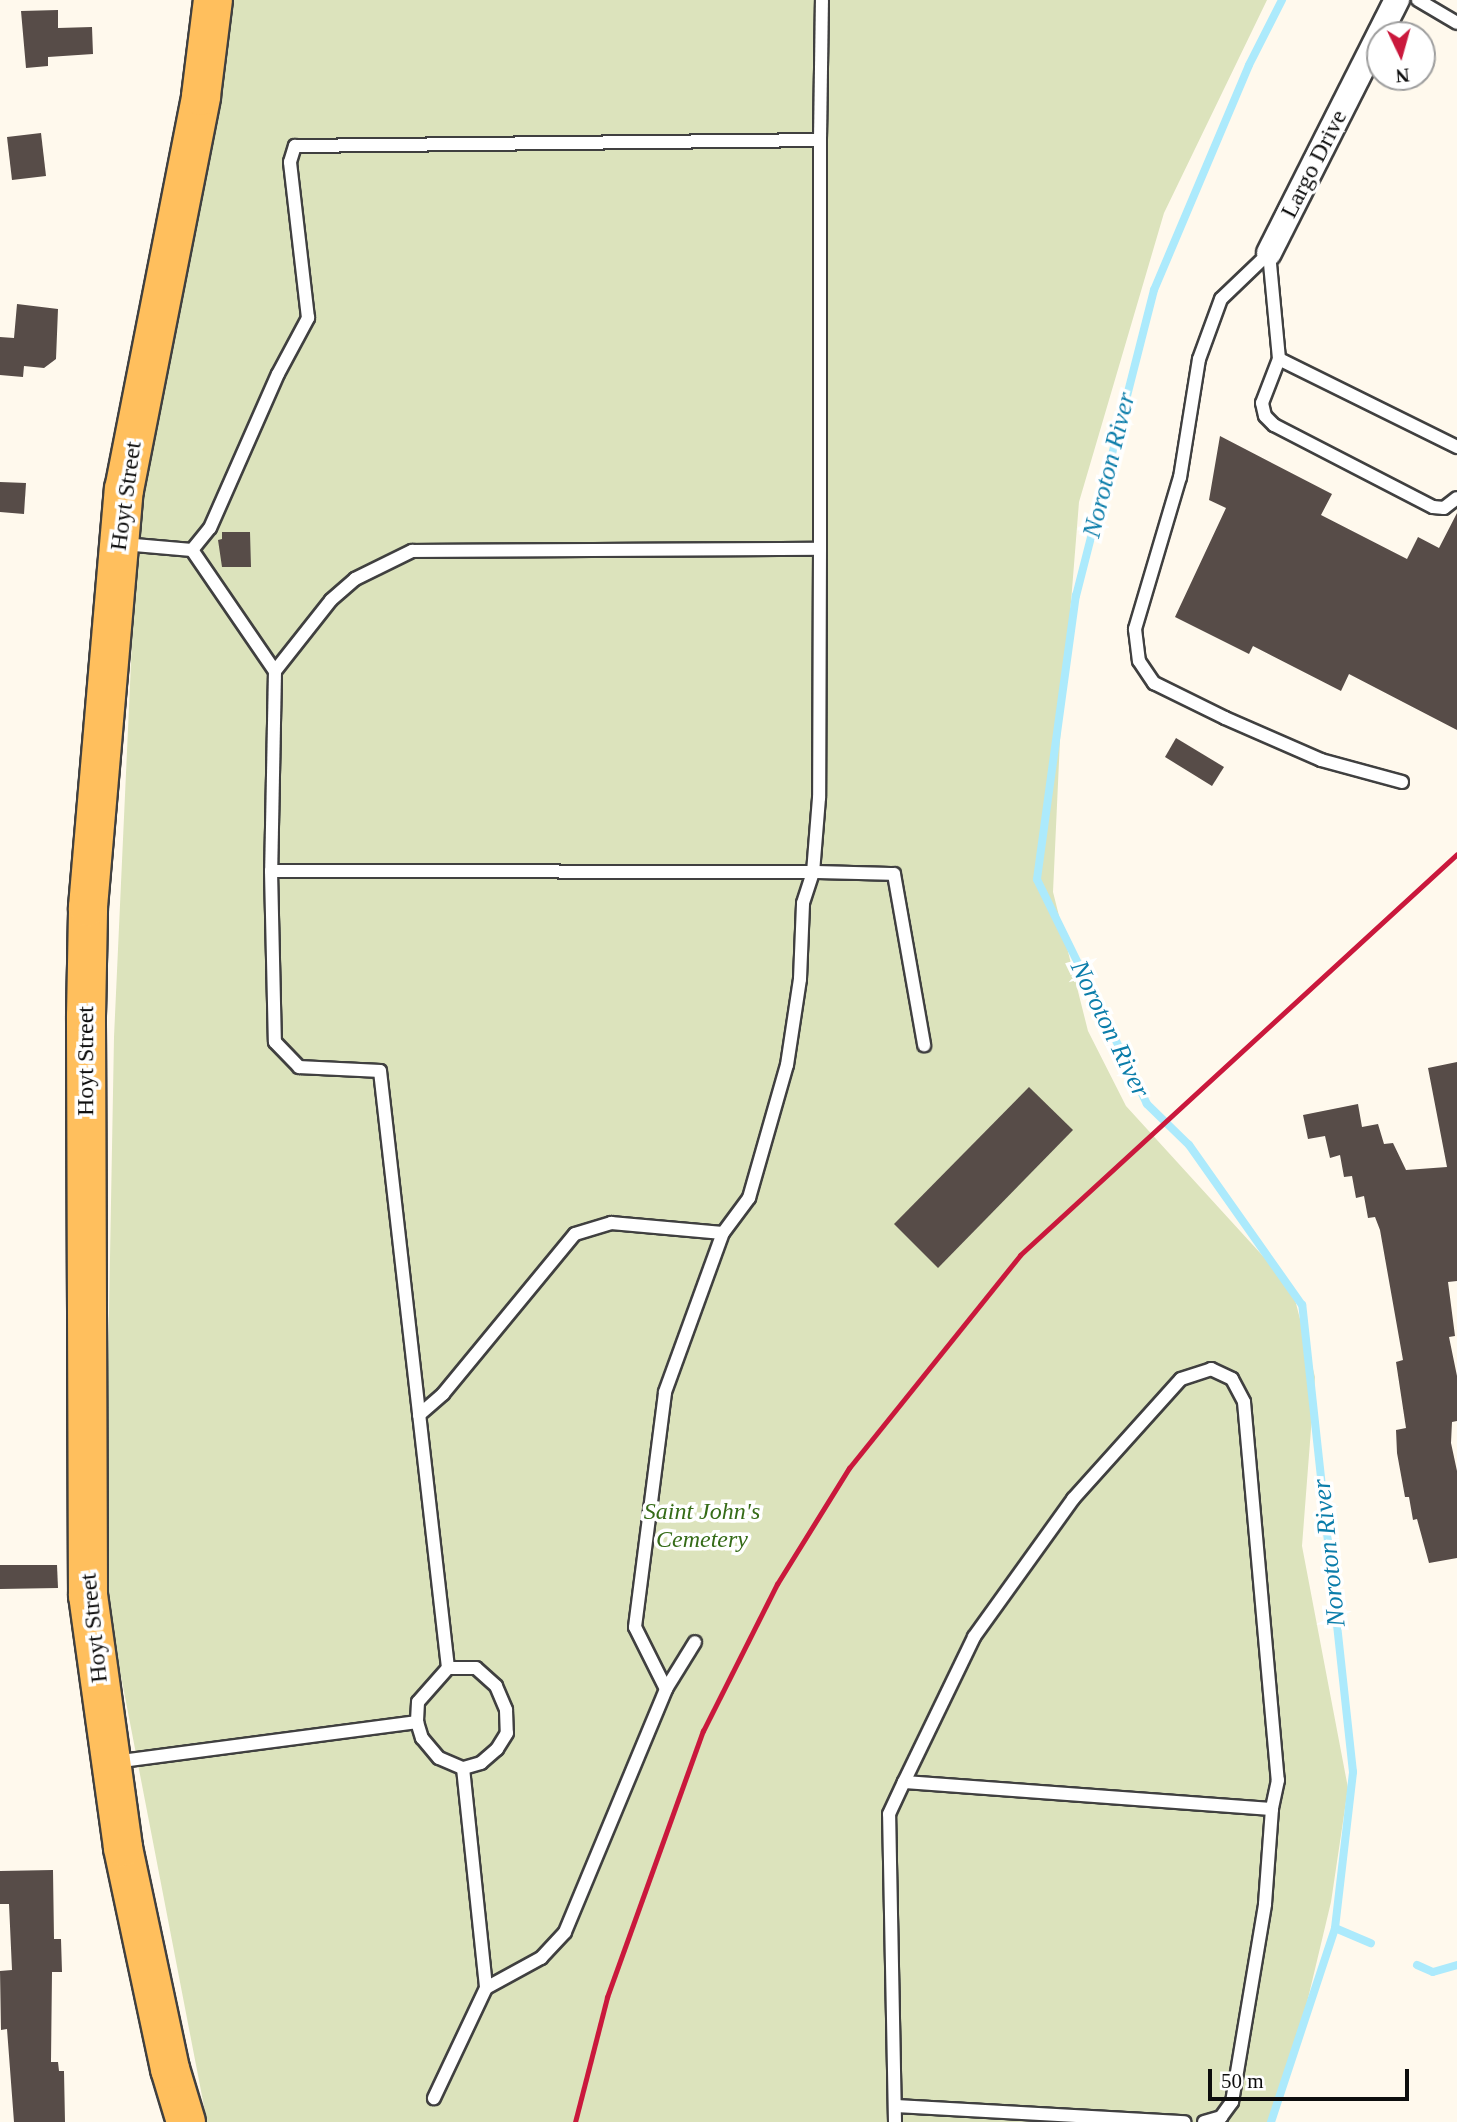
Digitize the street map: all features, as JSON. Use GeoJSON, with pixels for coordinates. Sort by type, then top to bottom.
{"type":"FeatureCollection","features":[{"type":"Feature","properties":{"kind":"main road","name":"Hoyt Street"},"geometry":{"type":"LineString","coordinates":[[186,2122],[170,2069],[110,1762],[88,1596],[86,1016],[88,907],[124,490],[201,96],[213,0]]}},
{"type":"Feature","properties":{"kind":"street","name":"Largo Drive"},"geometry":{"type":"LineString","coordinates":[[1269,253],[1396,0]]}},
{"type":"Feature","properties":{"kind":"lane"},"geometry":{"type":"LineString","coordinates":[[666,1689],[635,1627],[665,1392],[723,1233],[749,1198],[787,1065],[796,1020],[803,903],[813,872],[819,798],[822,0]]}},
{"type":"Feature","properties":{"kind":"lane"},"geometry":{"type":"LineString","coordinates":[[1418,0],[1457,23]]}},
{"type":"Feature","properties":{"kind":"lane"},"geometry":{"type":"LineString","coordinates":[[192,550],[210,528],[278,374],[307,318],[290,162],[295,146],[820,140]]}},
{"type":"Feature","properties":{"kind":"lane"},"geometry":{"type":"LineString","coordinates":[[1269,253],[1279,359],[1262,403],[1274,425],[1433,506],[1444,508],[1457,498]]}},
{"type":"Feature","properties":{"kind":"lane"},"geometry":{"type":"LineString","coordinates":[[1269,253],[1221,299],[1199,359],[1180,477],[1135,629],[1139,661],[1154,683],[1225,718],[1321,760],[1402,782]]}},
{"type":"Feature","properties":{"kind":"lane"},"geometry":{"type":"LineString","coordinates":[[1279,359],[1457,447]]}},
{"type":"Feature","properties":{"kind":"lane"},"geometry":{"type":"LineString","coordinates":[[118,543],[192,550]]}},
{"type":"Feature","properties":{"kind":"lane"},"geometry":{"type":"LineString","coordinates":[[275,671],[331,600],[355,579],[412,551],[820,549]]}},
{"type":"Feature","properties":{"kind":"lane"},"geometry":{"type":"LineString","coordinates":[[192,550],[275,671],[271,871],[275,1042],[299,1067],[380,1071],[448,1668],[418,1702],[417,1723],[422,1738],[439,1758],[463,1768],[481,1763],[498,1749],[507,1733],[506,1710],[496,1686],[477,1668],[448,1668]]}},
{"type":"Feature","properties":{"kind":"lane"},"geometry":{"type":"LineString","coordinates":[[271,871],[894,874],[924,1045]]}},
{"type":"Feature","properties":{"kind":"lane"},"geometry":{"type":"LineString","coordinates":[[419,1415],[443,1394],[575,1234],[611,1223],[723,1233]]}},
{"type":"Feature","properties":{"kind":"lane"},"geometry":{"type":"LineString","coordinates":[[895,2122],[889,1814],[974,1637],[1073,1499],[1181,1379],[1211,1369],[1232,1379],[1244,1402],[1278,1780],[1272,1809],[1265,1904],[1232,2102],[1221,2117],[1204,2122]]}},
{"type":"Feature","properties":{"kind":"lane"},"geometry":{"type":"LineString","coordinates":[[485,1988],[541,1958],[565,1932],[666,1689],[695,1642]]}},
{"type":"Feature","properties":{"kind":"lane"},"geometry":{"type":"LineString","coordinates":[[110,1762],[417,1723]]}},
{"type":"Feature","properties":{"kind":"lane"},"geometry":{"type":"LineString","coordinates":[[434,2098],[485,1988],[463,1768]]}},
{"type":"Feature","properties":{"kind":"lane"},"geometry":{"type":"LineString","coordinates":[[904,1782],[1272,1809]]}},
{"type":"Feature","properties":{"kind":"lane"},"geometry":{"type":"LineString","coordinates":[[896,2106],[1185,2122]]}},
{"type":"Feature","properties":{"kind":"green space","name":"Saint John's Cemetery"},"geometry":{"type":"Polygon","coordinates":[[[213,0],[1267,0],[1164,213],[1079,502],[1060,740],[1053,892],[1088,1031],[1126,1106],[1292,1288],[1315,1377],[1302,1546],[1348,1788],[1331,1902],[1289,2078],[1272,2122],[207,2122],[104,1588],[114,1037],[137,531],[213,0]]]}},
{"type":"Feature","properties":{"kind":"building"},"geometry":{"type":"Polygon","coordinates":[[[58,10],[58,28],[92,27],[93,54],[48,57],[48,66],[26,68],[21,11],[58,10]]]}},
{"type":"Feature","properties":{"kind":"building"},"geometry":{"type":"Polygon","coordinates":[[[41,133],[46,176],[12,180],[7,137],[41,133]]]}},
{"type":"Feature","properties":{"kind":"building"},"geometry":{"type":"Polygon","coordinates":[[[17,304],[58,309],[56,359],[44,368],[24,366],[23,377],[0,375],[0,337],[14,338],[17,304]]]}},
{"type":"Feature","properties":{"kind":"building"},"geometry":{"type":"Polygon","coordinates":[[[1220,436],[1332,494],[1321,515],[1407,559],[1418,537],[1439,548],[1457,513],[1457,730],[1349,674],[1341,691],[1253,646],[1249,654],[1175,617],[1226,508],[1209,500],[1220,436]]]}},
{"type":"Feature","properties":{"kind":"building"},"geometry":{"type":"Polygon","coordinates":[[[0,482],[26,483],[24,514],[0,512],[0,482]]]}},
{"type":"Feature","properties":{"kind":"building"},"geometry":{"type":"Polygon","coordinates":[[[222,532],[250,532],[251,567],[222,567],[218,540],[222,539],[222,532]]]}},
{"type":"Feature","properties":{"kind":"building"},"geometry":{"type":"Polygon","coordinates":[[[1176,738],[1224,767],[1212,786],[1165,757],[1176,738]]]}},
{"type":"Feature","properties":{"kind":"building"},"geometry":{"type":"Polygon","coordinates":[[[1457,1062],[1457,1281],[1448,1282],[1455,1336],[1449,1337],[1457,1376],[1457,1421],[1452,1422],[1451,1443],[1457,1471],[1457,1558],[1429,1563],[1417,1519],[1413,1520],[1409,1497],[1405,1497],[1397,1453],[1396,1430],[1406,1428],[1396,1362],[1403,1360],[1380,1230],[1375,1217],[1368,1218],[1364,1196],[1356,1198],[1352,1176],[1344,1177],[1340,1155],[1330,1158],[1325,1136],[1308,1139],[1303,1115],[1358,1104],[1362,1127],[1378,1124],[1384,1144],[1393,1143],[1406,1170],[1447,1167],[1428,1068],[1457,1062]]]}},
{"type":"Feature","properties":{"kind":"building"},"geometry":{"type":"Polygon","coordinates":[[[1029,1087],[1073,1130],[938,1268],[894,1224],[1029,1087]]]}},
{"type":"Feature","properties":{"kind":"building"},"geometry":{"type":"Polygon","coordinates":[[[0,1565],[57,1565],[58,1588],[0,1589],[0,1565]]]}},
{"type":"Feature","properties":{"kind":"building"},"geometry":{"type":"Polygon","coordinates":[[[53,1870],[54,1939],[61,1939],[62,1972],[52,1972],[51,2062],[58,2062],[59,2071],[64,2071],[65,2122],[14,2122],[7,2029],[1,2030],[0,1971],[12,1970],[9,1904],[0,1904],[0,1871],[53,1870]]]}},
{"type":"Feature","properties":{"kind":"waterway","name":"Noroton River"},"geometry":{"type":"LineString","coordinates":[[1271,2122],[1335,1928],[1353,1772],[1302,1305],[1189,1145],[1147,1104],[1037,879],[1076,596],[1154,290],[1249,65],[1282,0]]}},
{"type":"Feature","properties":{"kind":"waterway"},"geometry":{"type":"LineString","coordinates":[[1335,1928],[1371,1943]]}},
{"type":"Feature","properties":{"kind":"waterway"},"geometry":{"type":"LineString","coordinates":[[1417,1965],[1433,1972],[1457,1965]]}},
{"type":"Feature","properties":{"kind":"railway"},"geometry":{"type":"LineString","coordinates":[[575,2122],[607,1997],[703,1731],[777,1584],[849,1468],[1020,1255],[1457,854]]}}]}
